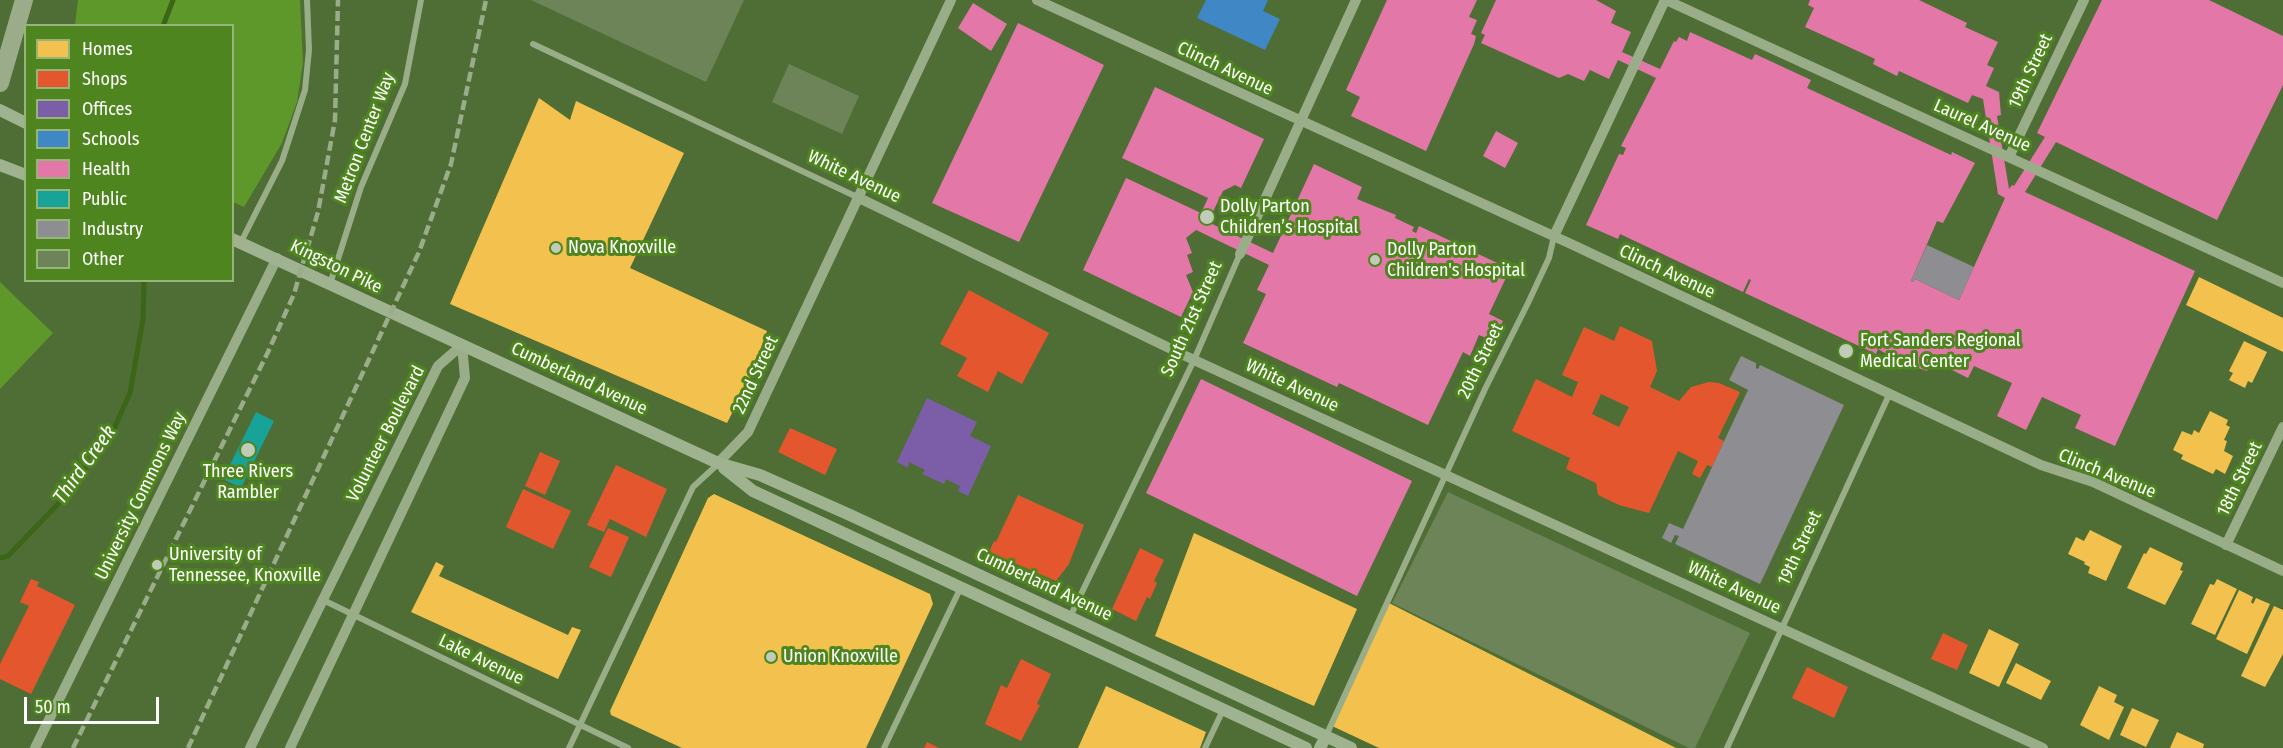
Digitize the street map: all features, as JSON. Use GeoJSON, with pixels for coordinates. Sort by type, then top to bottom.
{"type":"FeatureCollection","features":[{"type":"Feature","properties":{"kind":"highway"},"geometry":{"type":"LineString","coordinates":[[0,83],[24,0]]}},
{"type":"Feature","properties":{"kind":"main road"},"geometry":{"type":"LineString","coordinates":[[0,110],[24,122]]}},
{"type":"Feature","properties":{"kind":"main road"},"geometry":{"type":"LineString","coordinates":[[0,165],[24,174]]}},
{"type":"Feature","properties":{"kind":"main road","name":"Kingston Pike"},"geometry":{"type":"LineString","coordinates":[[237,241],[424,328]]}},
{"type":"Feature","properties":{"kind":"main road","name":"Cumberland Avenue"},"geometry":{"type":"LineString","coordinates":[[424,328],[718,463],[771,480],[1351,748]]}},
{"type":"Feature","properties":{"kind":"main road","name":"Cumberland Avenue"},"geometry":{"type":"LineString","coordinates":[[718,463],[753,491],[1306,748]]}},
{"type":"Feature","properties":{"kind":"main road"},"geometry":{"type":"LineString","coordinates":[[1062,634],[1070,618]]}},
{"type":"Feature","properties":{"kind":"main road"},"geometry":{"type":"LineString","coordinates":[[1320,748],[1326,736]]}},
{"type":"Feature","properties":{"kind":"street"},"geometry":{"type":"LineString","coordinates":[[237,241],[282,161],[305,90],[309,50],[307,0]]}},
{"type":"Feature","properties":{"kind":"street","name":"Metron Center Way"},"geometry":{"type":"LineString","coordinates":[[330,284],[361,187],[405,84],[421,0]]}},
{"type":"Feature","properties":{"kind":"street","name":"22nd Street"},"geometry":{"type":"LineString","coordinates":[[569,748],[693,487],[748,432],[951,0]]}},
{"type":"Feature","properties":{"kind":"street","name":"Clinch Avenue"},"geometry":{"type":"LineString","coordinates":[[1037,0],[1299,122],[1554,236],[2041,465],[2093,482],[2283,571]]}},
{"type":"Feature","properties":{"kind":"street","name":"South 21st Street"},"geometry":{"type":"LineString","coordinates":[[1070,618],[1194,360],[1299,122],[1356,0]]}},
{"type":"Feature","properties":{"kind":"street","name":"Laurel Avenue"},"geometry":{"type":"LineString","coordinates":[[1666,0],[2283,283]]}},
{"type":"Feature","properties":{"kind":"street","name":"20th Street"},"geometry":{"type":"LineString","coordinates":[[1326,736],[1446,474],[1549,258],[1554,236],[1666,0]]}},
{"type":"Feature","properties":{"kind":"street","name":"19th Street"},"geometry":{"type":"LineString","coordinates":[[2009,157],[2084,0]]}},
{"type":"Feature","properties":{"kind":"street","name":"White Avenue"},"geometry":{"type":"LineString","coordinates":[[532,44],[857,197],[1194,360],[2043,748]]}},
{"type":"Feature","properties":{"kind":"street","name":"University Commons Way"},"geometry":{"type":"LineString","coordinates":[[34,748],[277,258]]}},
{"type":"Feature","properties":{"kind":"street"},"geometry":{"type":"LineString","coordinates":[[290,748],[465,378],[462,345]]}},
{"type":"Feature","properties":{"kind":"street","name":"Volunteer Boulevard"},"geometry":{"type":"LineString","coordinates":[[250,748],[321,599],[438,366],[462,345]]}},
{"type":"Feature","properties":{"kind":"street","name":"19th Street"},"geometry":{"type":"LineString","coordinates":[[1727,748],[1889,395]]}},
{"type":"Feature","properties":{"kind":"street","name":"18th Street"},"geometry":{"type":"LineString","coordinates":[[2226,545],[2283,427]]}},
{"type":"Feature","properties":{"kind":"street"},"geometry":{"type":"LineString","coordinates":[[884,748],[961,587]]}},
{"type":"Feature","properties":{"kind":"street","name":"Lake Avenue"},"geometry":{"type":"LineString","coordinates":[[321,599],[628,748]]}},
{"type":"Feature","properties":{"kind":"street"},"geometry":{"type":"LineString","coordinates":[[1205,748],[1223,710]]}},
{"type":"Feature","properties":{"kind":"green space"},"geometry":{"type":"Polygon","coordinates":[[[78,0],[300,0],[303,62],[297,102],[282,143],[244,207],[234,202],[234,24],[75,24],[78,0]]]}},
{"type":"Feature","properties":{"kind":"green space"},"geometry":{"type":"Polygon","coordinates":[[[0,282],[53,333],[0,389],[0,282]]]}},
{"type":"Feature","properties":{"kind":"building: Homes","name":"Nova Knoxville"},"geometry":{"type":"Polygon","coordinates":[[[539,98],[570,120],[576,101],[684,153],[630,268],[767,331],[750,378],[727,423],[450,304],[539,98]]]}},
{"type":"Feature","properties":{"kind":"building: Homes"},"geometry":{"type":"Polygon","coordinates":[[[2199,277],[2283,318],[2283,352],[2186,305],[2199,277]]]}},
{"type":"Feature","properties":{"kind":"building: Homes"},"geometry":{"type":"Polygon","coordinates":[[[2244,341],[2267,352],[2252,383],[2248,381],[2245,388],[2229,380],[2233,373],[2229,371],[2244,341]]]}},
{"type":"Feature","properties":{"kind":"building: Homes"},"geometry":{"type":"Polygon","coordinates":[[[2210,411],[2228,420],[2226,425],[2230,427],[2224,440],[2227,441],[2224,451],[2233,456],[2225,474],[2216,469],[2213,474],[2181,459],[2183,455],[2173,450],[2182,431],[2192,435],[2194,430],[2199,433],[2210,411]]]}},
{"type":"Feature","properties":{"kind":"building: Homes","name":"Union Knoxville"},"geometry":{"type":"Polygon","coordinates":[[[714,494],[930,594],[933,604],[866,748],[682,748],[611,715],[610,711],[708,498],[714,494]]]}},
{"type":"Feature","properties":{"kind":"building: Homes"},"geometry":{"type":"Polygon","coordinates":[[[2090,530],[2122,546],[2106,581],[2088,573],[2090,567],[2084,564],[2085,562],[2068,554],[2076,537],[2084,541],[2090,530]]]}},
{"type":"Feature","properties":{"kind":"building: Homes"},"geometry":{"type":"Polygon","coordinates":[[[1194,533],[1357,609],[1314,706],[1155,636],[1194,533]]]}},
{"type":"Feature","properties":{"kind":"building: Homes"},"geometry":{"type":"Polygon","coordinates":[[[2150,547],[2183,563],[2180,570],[2183,571],[2165,605],[2127,588],[2144,553],[2146,554],[2150,547]]]}},
{"type":"Feature","properties":{"kind":"building: Homes"},"geometry":{"type":"Polygon","coordinates":[[[436,562],[444,566],[439,576],[568,635],[572,627],[581,630],[558,679],[411,612],[436,562]]]}},
{"type":"Feature","properties":{"kind":"building: Homes"},"geometry":{"type":"Polygon","coordinates":[[[2217,579],[2237,589],[2215,635],[2191,624],[2210,584],[2214,585],[2217,579]]]}},
{"type":"Feature","properties":{"kind":"building: Homes"},"geometry":{"type":"Polygon","coordinates":[[[2239,590],[2253,597],[2251,602],[2253,604],[2256,598],[2270,604],[2247,654],[2216,639],[2239,590]]]}},
{"type":"Feature","properties":{"kind":"building: Homes"},"geometry":{"type":"Polygon","coordinates":[[[1387,602],[1676,748],[1379,748],[1330,725],[1387,602]]]}},
{"type":"Feature","properties":{"kind":"building: Homes"},"geometry":{"type":"Polygon","coordinates":[[[2274,606],[2283,610],[2283,654],[2265,687],[2241,676],[2274,606]]]}},
{"type":"Feature","properties":{"kind":"building: Homes"},"geometry":{"type":"Polygon","coordinates":[[[1989,629],[2019,644],[1999,687],[1969,673],[1989,629]]]}},
{"type":"Feature","properties":{"kind":"building: Homes"},"geometry":{"type":"Polygon","coordinates":[[[2016,663],[2051,681],[2041,700],[2006,683],[2016,663]]]}},
{"type":"Feature","properties":{"kind":"building: Homes"},"geometry":{"type":"Polygon","coordinates":[[[1106,686],[1206,732],[1200,748],[1078,748],[1106,686]]]}},
{"type":"Feature","properties":{"kind":"building: Homes"},"geometry":{"type":"Polygon","coordinates":[[[2099,686],[2117,695],[2114,702],[2124,707],[2109,740],[2080,725],[2099,686]]]}},
{"type":"Feature","properties":{"kind":"building: Homes"},"geometry":{"type":"Polygon","coordinates":[[[2132,708],[2159,720],[2146,747],[2120,735],[2132,708]]]}},
{"type":"Feature","properties":{"kind":"building: Homes"},"geometry":{"type":"Polygon","coordinates":[[[2177,732],[2204,744],[2203,748],[2170,748],[2177,732]]]}},
{"type":"Feature","properties":{"kind":"building: Shops"},"geometry":{"type":"Polygon","coordinates":[[[969,290],[1049,333],[1022,384],[998,371],[988,392],[957,376],[967,358],[940,344],[969,290]]]}},
{"type":"Feature","properties":{"kind":"building: Shops"},"geometry":{"type":"Polygon","coordinates":[[[1620,326],[1652,341],[1657,371],[1650,387],[1679,401],[1691,387],[1709,382],[1719,383],[1740,392],[1718,438],[1724,441],[1712,467],[1707,465],[1700,478],[1692,474],[1698,461],[1678,451],[1649,513],[1619,505],[1598,495],[1596,483],[1566,469],[1570,458],[1512,431],[1536,379],[1572,397],[1578,382],[1562,375],[1584,327],[1614,341],[1620,326]],[[1601,394],[1592,414],[1619,427],[1629,407],[1601,394]]]}},
{"type":"Feature","properties":{"kind":"building: Shops"},"geometry":{"type":"Polygon","coordinates":[[[790,428],[837,449],[825,475],[778,452],[790,428]]]}},
{"type":"Feature","properties":{"kind":"building: Shops"},"geometry":{"type":"Polygon","coordinates":[[[540,452],[560,461],[545,495],[525,486],[540,452]]]}},
{"type":"Feature","properties":{"kind":"building: Shops"},"geometry":{"type":"Polygon","coordinates":[[[616,465],[667,489],[646,537],[610,519],[604,532],[587,525],[616,465]]]}},
{"type":"Feature","properties":{"kind":"building: Shops"},"geometry":{"type":"Polygon","coordinates":[[[523,489],[571,511],[553,549],[506,527],[523,489]]]}},
{"type":"Feature","properties":{"kind":"building: Shops"},"geometry":{"type":"Polygon","coordinates":[[[1018,495],[1084,525],[1069,564],[1056,581],[989,552],[1018,495]]]}},
{"type":"Feature","properties":{"kind":"building: Shops"},"geometry":{"type":"Polygon","coordinates":[[[608,528],[629,537],[611,577],[589,567],[608,528]]]}},
{"type":"Feature","properties":{"kind":"building: Shops"},"geometry":{"type":"Polygon","coordinates":[[[1140,548],[1164,560],[1154,581],[1157,583],[1150,599],[1147,597],[1136,621],[1112,609],[1140,548]]]}},
{"type":"Feature","properties":{"kind":"building: Shops"},"geometry":{"type":"Polygon","coordinates":[[[31,579],[39,582],[37,586],[75,605],[31,694],[0,679],[0,664],[29,606],[20,602],[31,579]]]}},
{"type":"Feature","properties":{"kind":"building: Shops"},"geometry":{"type":"Polygon","coordinates":[[[1943,633],[1968,645],[1957,670],[1931,659],[1943,633]]]}},
{"type":"Feature","properties":{"kind":"building: Shops"},"geometry":{"type":"Polygon","coordinates":[[[1021,659],[1051,674],[1037,704],[1040,705],[1021,741],[985,724],[1001,685],[1007,688],[1021,659]]]}},
{"type":"Feature","properties":{"kind":"building: Shops"},"geometry":{"type":"Polygon","coordinates":[[[1807,667],[1848,687],[1834,718],[1792,698],[1807,667]]]}},
{"type":"Feature","properties":{"kind":"building: Shops"},"geometry":{"type":"Polygon","coordinates":[[[927,742],[939,748],[924,748],[927,742]]]}},
{"type":"Feature","properties":{"kind":"building: Offices"},"geometry":{"type":"Polygon","coordinates":[[[927,398],[977,422],[970,436],[991,446],[968,496],[958,491],[960,486],[946,479],[944,484],[922,474],[925,470],[909,462],[908,468],[897,462],[927,398]]]}},
{"type":"Feature","properties":{"kind":"building: Schools"},"geometry":{"type":"Polygon","coordinates":[[[1206,0],[1268,0],[1263,11],[1280,19],[1265,50],[1197,18],[1206,0]]]}},
{"type":"Feature","properties":{"kind":"building: Health"},"geometry":{"type":"Polygon","coordinates":[[[1387,0],[1477,0],[1469,17],[1477,20],[1471,34],[1476,36],[1474,44],[1426,151],[1351,116],[1360,97],[1346,90],[1387,0]]]}},
{"type":"Feature","properties":{"kind":"building: Health"},"geometry":{"type":"Polygon","coordinates":[[[1496,0],[1596,0],[1616,11],[1611,23],[1631,32],[1622,52],[1660,69],[1674,41],[1676,42],[1679,37],[1687,41],[1690,32],[1752,60],[1755,54],[1811,80],[1807,88],[1951,155],[1952,152],[1975,163],[1943,223],[1937,221],[1911,281],[1915,279],[1959,300],[2005,198],[1998,194],[1983,99],[1972,95],[1968,103],[1899,71],[1897,76],[1873,64],[1875,59],[1805,27],[1814,8],[1808,5],[1810,0],[1919,0],[1967,23],[1965,27],[1998,42],[1987,65],[1994,68],[1986,86],[1999,92],[2001,115],[1997,116],[2009,189],[2012,185],[2014,186],[2045,137],[2037,133],[2102,0],[2209,0],[2283,36],[2283,85],[2217,220],[2056,142],[2025,192],[2195,271],[2115,446],[2075,428],[2081,415],[2042,397],[2026,430],[1997,416],[2012,383],[1974,366],[1968,378],[1932,360],[1927,371],[1900,362],[1878,349],[1876,354],[1745,293],[1751,280],[1749,279],[1743,292],[1620,234],[1618,239],[1586,225],[1619,154],[1623,155],[1626,148],[1621,146],[1656,78],[1618,60],[1609,79],[1590,70],[1584,81],[1568,74],[1559,78],[1481,43],[1485,35],[1481,33],[1496,0]]]}},
{"type":"Feature","properties":{"kind":"building: Health"},"geometry":{"type":"Polygon","coordinates":[[[973,3],[1007,24],[991,51],[958,28],[973,3]]]}},
{"type":"Feature","properties":{"kind":"building: Health"},"geometry":{"type":"Polygon","coordinates":[[[1018,23],[1104,65],[1019,242],[932,203],[1018,23]]]}},
{"type":"Feature","properties":{"kind":"building: Health","name":"Dolly Parton Children's Hospital"},"geometry":{"type":"Polygon","coordinates":[[[1155,87],[1264,139],[1241,188],[1235,185],[1223,191],[1208,222],[1273,253],[1314,164],[1362,187],[1357,199],[1396,215],[1395,218],[1414,227],[1412,231],[1416,233],[1419,226],[1510,269],[1489,314],[1503,321],[1493,341],[1479,335],[1470,356],[1463,352],[1428,425],[1339,383],[1337,387],[1243,343],[1266,294],[1257,290],[1269,265],[1196,230],[1186,238],[1192,253],[1187,255],[1193,272],[1186,275],[1193,292],[1181,317],[1083,270],[1126,178],[1201,213],[1208,198],[1122,158],[1155,87]]]}},
{"type":"Feature","properties":{"kind":"building: Health"},"geometry":{"type":"Polygon","coordinates":[[[1496,131],[1518,143],[1505,168],[1483,156],[1496,131]]]}},
{"type":"Feature","properties":{"kind":"building: Health"},"geometry":{"type":"Polygon","coordinates":[[[1201,379],[1412,481],[1357,596],[1146,493],[1201,379]]]}},
{"type":"Feature","properties":{"kind":"building: Public","name":"Three Rivers Rambler"},"geometry":{"type":"Polygon","coordinates":[[[256,412],[274,421],[241,488],[223,479],[256,412]]]}},
{"type":"Feature","properties":{"kind":"building: Industry"},"geometry":{"type":"Polygon","coordinates":[[[1927,245],[1974,267],[1959,300],[1915,279],[1911,281],[1927,245]]]}},
{"type":"Feature","properties":{"kind":"building: Industry"},"geometry":{"type":"Polygon","coordinates":[[[1741,356],[1756,363],[1758,369],[1760,365],[1844,405],[1760,584],[1675,544],[1679,536],[1675,535],[1671,543],[1662,538],[1669,523],[1683,529],[1748,390],[1729,380],[1741,356]]]}},
{"type":"Feature","properties":{"kind":"building: Other"},"geometry":{"type":"Polygon","coordinates":[[[531,0],[744,0],[706,82],[531,0]]]}},
{"type":"Feature","properties":{"kind":"building: Other"},"geometry":{"type":"Polygon","coordinates":[[[789,64],[859,96],[842,134],[772,102],[789,64]]]}},
{"type":"Feature","properties":{"kind":"building: Other"},"geometry":{"type":"Polygon","coordinates":[[[1448,492],[1750,633],[1695,748],[1689,748],[1392,603],[1448,492]]]}},
{"type":"Feature","properties":{"kind":"waterway","name":"Third Creek"},"geometry":{"type":"LineString","coordinates":[[164,24],[173,0]]}},
{"type":"Feature","properties":{"kind":"waterway","name":"Third Creek"},"geometry":{"type":"LineString","coordinates":[[0,558],[8,556],[58,504],[112,433],[130,393],[143,319],[144,282]]}},
{"type":"Feature","properties":{"kind":"railway"},"geometry":{"type":"LineString","coordinates":[[73,748],[268,352],[294,294],[318,212],[335,120],[338,0]]}},
{"type":"Feature","properties":{"kind":"railway"},"geometry":{"type":"LineString","coordinates":[[188,748],[419,252],[451,164],[486,0]]}},
{"type":"Feature","properties":{"kind":"place","name":"Dolly Parton Children’s Hospital"},"geometry":{"type":"Point","coordinates":[1207,217]}},
{"type":"Feature","properties":{"kind":"place","name":"Nova Knoxville"},"geometry":{"type":"Point","coordinates":[556,248]}},
{"type":"Feature","properties":{"kind":"place","name":"Dolly Parton Children's Hospital"},"geometry":{"type":"Point","coordinates":[1375,260]}},
{"type":"Feature","properties":{"kind":"place","name":"Fort Sanders Regional Medical Center"},"geometry":{"type":"Point","coordinates":[1846,351]}},
{"type":"Feature","properties":{"kind":"place","name":"Three Rivers Rambler"},"geometry":{"type":"Point","coordinates":[248,450]}},
{"type":"Feature","properties":{"kind":"place","name":"University of Tennessee, Knoxville"},"geometry":{"type":"Point","coordinates":[157,565]}},
{"type":"Feature","properties":{"kind":"place","name":"Union Knoxville"},"geometry":{"type":"Point","coordinates":[771,657]}}]}
